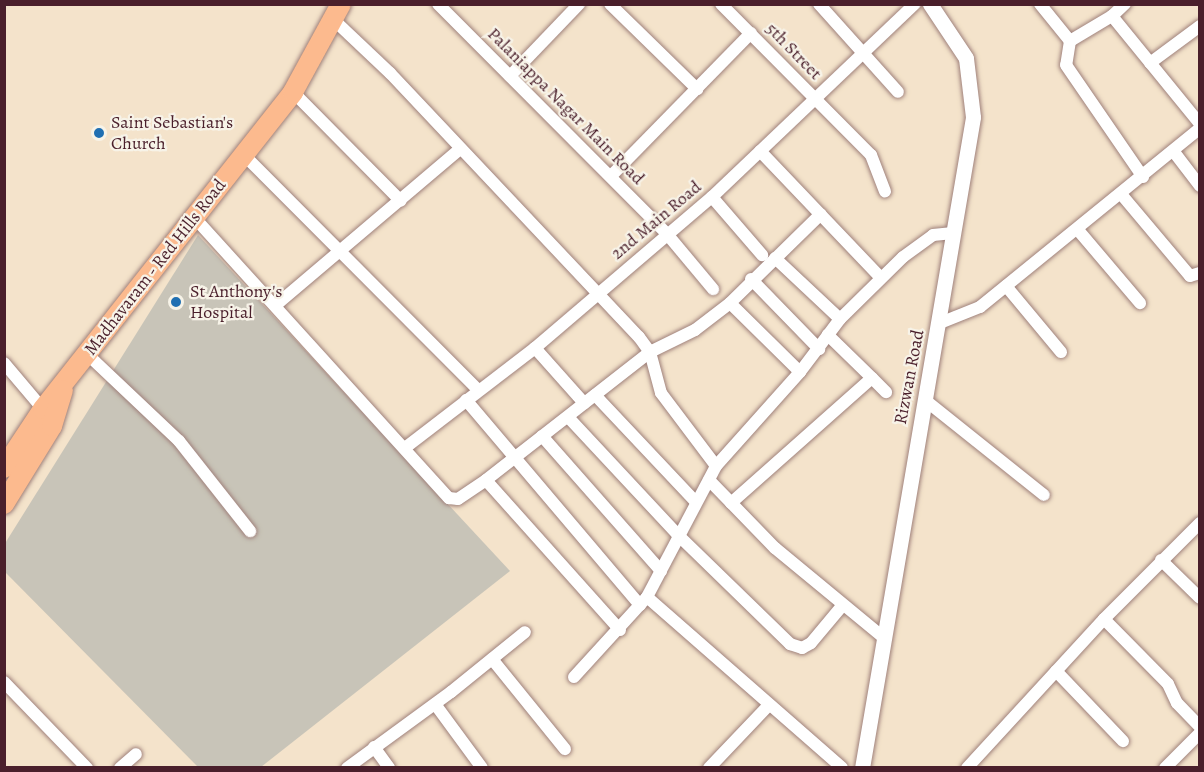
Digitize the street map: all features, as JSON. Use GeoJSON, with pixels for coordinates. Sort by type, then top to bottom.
{"type":"FeatureCollection","features":[{"type":"Feature","properties":{"kind":"main road","name":"Madhavaram - Red Hills Road"},"geometry":{"type":"LineString","coordinates":[[4,468],[43,409],[293,92],[338,13]]}},
{"type":"Feature","properties":{"kind":"main road","name":"Madhavaram - Red Hills Road"},"geometry":{"type":"LineString","coordinates":[[4,504],[52,426],[67,380]]}},
{"type":"Feature","properties":{"kind":"street"},"geometry":{"type":"LineString","coordinates":[[510,76],[579,4]]}},
{"type":"Feature","properties":{"kind":"street"},"geometry":{"type":"LineString","coordinates":[[610,4],[697,89]]}},
{"type":"Feature","properties":{"kind":"street","name":"5th Street"},"geometry":{"type":"LineString","coordinates":[[721,4],[871,155],[885,191]]}},
{"type":"Feature","properties":{"kind":"street"},"geometry":{"type":"LineString","coordinates":[[819,4],[898,92]]}},
{"type":"Feature","properties":{"kind":"street","name":"2nd Main Road"},"geometry":{"type":"LineString","coordinates":[[406,447],[535,348],[712,197],[815,99],[866,55],[915,4]]}},
{"type":"Feature","properties":{"kind":"street","name":"Rizwan Road"},"geometry":{"type":"LineString","coordinates":[[862,768],[883,637],[940,323],[973,117],[971,82],[966,58],[930,4]]}},
{"type":"Feature","properties":{"kind":"street"},"geometry":{"type":"LineString","coordinates":[[1040,4],[1070,42],[1066,65],[1143,177]]}},
{"type":"Feature","properties":{"kind":"street"},"geometry":{"type":"LineString","coordinates":[[1070,42],[1113,16],[1125,4]]}},
{"type":"Feature","properties":{"kind":"street","name":"Palaniappa Nagar Main Road"},"geometry":{"type":"LineString","coordinates":[[439,5],[668,234],[713,289]]}},
{"type":"Feature","properties":{"kind":"street"},"geometry":{"type":"LineString","coordinates":[[338,13],[460,149],[650,352],[661,393],[716,466]]}},
{"type":"Feature","properties":{"kind":"street"},"geometry":{"type":"LineString","coordinates":[[940,323],[981,307],[1174,152],[1200,126],[1113,16]]}},
{"type":"Feature","properties":{"kind":"street"},"geometry":{"type":"LineString","coordinates":[[1150,63],[1200,26]]}},
{"type":"Feature","properties":{"kind":"street"},"geometry":{"type":"LineString","coordinates":[[611,176],[751,33]]}},
{"type":"Feature","properties":{"kind":"street"},"geometry":{"type":"LineString","coordinates":[[293,92],[401,201]]}},
{"type":"Feature","properties":{"kind":"street"},"geometry":{"type":"LineString","coordinates":[[276,305],[460,149]]}},
{"type":"Feature","properties":{"kind":"street"},"geometry":{"type":"LineString","coordinates":[[760,151],[881,278]]}},
{"type":"Feature","properties":{"kind":"street"},"geometry":{"type":"LineString","coordinates":[[1174,152],[1200,186]]}},
{"type":"Feature","properties":{"kind":"street"},"geometry":{"type":"LineString","coordinates":[[243,154],[478,390]]}},
{"type":"Feature","properties":{"kind":"street"},"geometry":{"type":"LineString","coordinates":[[1121,194],[1190,276],[1200,273]]}},
{"type":"Feature","properties":{"kind":"street"},"geometry":{"type":"LineString","coordinates":[[712,197],[769,257],[840,319]]}},
{"type":"Feature","properties":{"kind":"street"},"geometry":{"type":"LineString","coordinates":[[193,216],[452,499],[486,480],[650,352],[689,334],[730,303],[769,257],[821,214]]}},
{"type":"Feature","properties":{"kind":"street"},"geometry":{"type":"LineString","coordinates":[[1078,230],[1140,303]]}},
{"type":"Feature","properties":{"kind":"street"},"geometry":{"type":"LineString","coordinates":[[574,677],[620,630],[644,601],[661,571],[677,534],[716,466],[800,372],[840,319],[918,243],[933,235],[953,233]]}},
{"type":"Feature","properties":{"kind":"street"},"geometry":{"type":"LineString","coordinates":[[751,279],[819,349]]}},
{"type":"Feature","properties":{"kind":"street"},"geometry":{"type":"LineString","coordinates":[[1006,286],[1061,352]]}},
{"type":"Feature","properties":{"kind":"street"},"geometry":{"type":"LineString","coordinates":[[730,303],[800,372]]}},
{"type":"Feature","properties":{"kind":"street"},"geometry":{"type":"LineString","coordinates":[[828,335],[886,392]]}},
{"type":"Feature","properties":{"kind":"street"},"geometry":{"type":"LineString","coordinates":[[535,348],[584,403]]}},
{"type":"Feature","properties":{"kind":"street"},"geometry":{"type":"LineString","coordinates":[[87,354],[179,441],[250,531]]}},
{"type":"Feature","properties":{"kind":"street"},"geometry":{"type":"LineString","coordinates":[[4,363],[43,409]]}},
{"type":"Feature","properties":{"kind":"street"},"geometry":{"type":"LineString","coordinates":[[731,503],[872,378]]}},
{"type":"Feature","properties":{"kind":"street"},"geometry":{"type":"LineString","coordinates":[[595,395],[695,501]]}},
{"type":"Feature","properties":{"kind":"street"},"geometry":{"type":"LineString","coordinates":[[466,400],[644,601],[842,768]]}},
{"type":"Feature","properties":{"kind":"street"},"geometry":{"type":"LineString","coordinates":[[925,400],[1044,495]]}},
{"type":"Feature","properties":{"kind":"street"},"geometry":{"type":"LineString","coordinates":[[568,417],[677,534],[797,648],[816,639],[842,606]]}},
{"type":"Feature","properties":{"kind":"street"},"geometry":{"type":"LineString","coordinates":[[542,436],[661,571]]}},
{"type":"Feature","properties":{"kind":"street"},"geometry":{"type":"LineString","coordinates":[[486,480],[620,630]]}},
{"type":"Feature","properties":{"kind":"street"},"geometry":{"type":"LineString","coordinates":[[709,480],[775,548],[842,606],[883,637]]}},
{"type":"Feature","properties":{"kind":"street"},"geometry":{"type":"LineString","coordinates":[[966,768],[1104,619],[1200,523]]}},
{"type":"Feature","properties":{"kind":"street"},"geometry":{"type":"LineString","coordinates":[[1161,560],[1200,598]]}},
{"type":"Feature","properties":{"kind":"street"},"geometry":{"type":"LineString","coordinates":[[1104,619],[1168,684],[1177,703],[1200,727]]}},
{"type":"Feature","properties":{"kind":"street"},"geometry":{"type":"LineString","coordinates":[[346,768],[435,704],[525,632]]}},
{"type":"Feature","properties":{"kind":"street"},"geometry":{"type":"LineString","coordinates":[[492,659],[565,749]]}},
{"type":"Feature","properties":{"kind":"street"},"geometry":{"type":"LineString","coordinates":[[1056,671],[1123,741]]}},
{"type":"Feature","properties":{"kind":"street"},"geometry":{"type":"LineString","coordinates":[[4,682],[87,768]]}},
{"type":"Feature","properties":{"kind":"street"},"geometry":{"type":"LineString","coordinates":[[435,704],[482,768]]}},
{"type":"Feature","properties":{"kind":"street"},"geometry":{"type":"LineString","coordinates":[[710,768],[768,706]]}},
{"type":"Feature","properties":{"kind":"street"},"geometry":{"type":"LineString","coordinates":[[1164,768],[1200,733]]}},
{"type":"Feature","properties":{"kind":"street"},"geometry":{"type":"LineString","coordinates":[[374,747],[389,768]]}},
{"type":"Feature","properties":{"kind":"street"},"geometry":{"type":"LineString","coordinates":[[120,768],[136,754]]}},
{"type":"Feature","properties":{"kind":"shaded area"},"geometry":{"type":"Polygon","coordinates":[[[198,235],[510,571],[261,767],[198,767],[5,572],[4,545],[198,235]]]}},
{"type":"Feature","properties":{"kind":"place","name":"Saint Sebastian's Church"},"geometry":{"type":"Point","coordinates":[99,133]}},
{"type":"Feature","properties":{"kind":"place","name":"St Anthony's Hospital"},"geometry":{"type":"Point","coordinates":[176,302]}}]}
